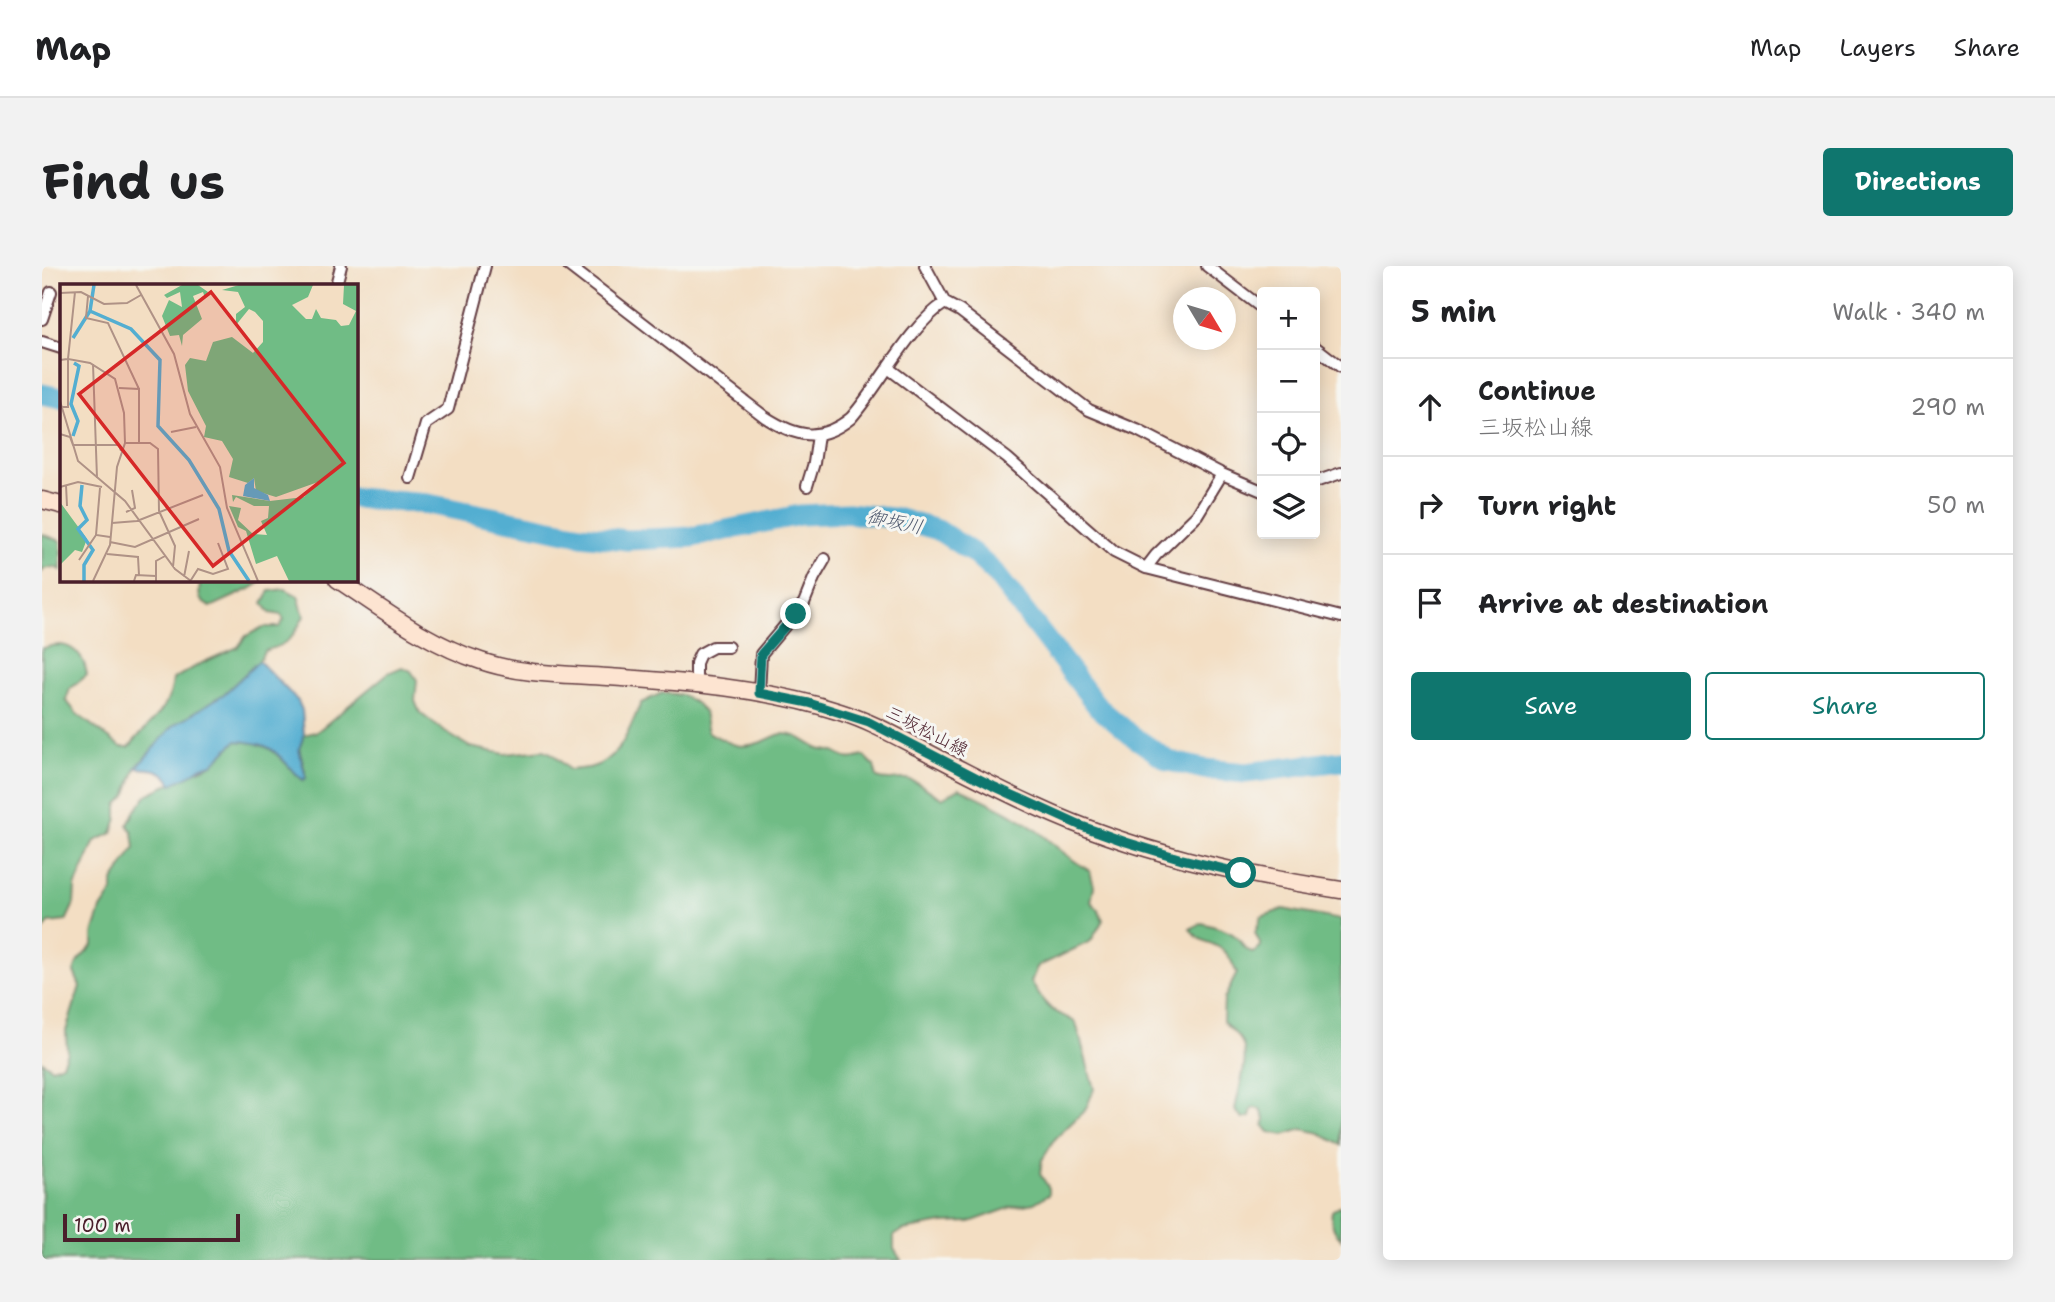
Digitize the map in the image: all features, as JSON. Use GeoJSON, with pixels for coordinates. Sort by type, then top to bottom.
{"type":"FeatureCollection","features":[{"type":"Feature","properties":{"kind":"main road"},"geometry":{"type":"LineString","coordinates":[[42,500],[60,505]]}},
{"type":"Feature","properties":{"kind":"main road","name":"三坂松山線"},"geometry":{"type":"LineString","coordinates":[[341,581],[426,638],[482,662],[512,670],[550,675],[696,684],[809,703],[869,722],[1040,809],[1126,842],[1241,873],[1341,890]]}},
{"type":"Feature","properties":{"kind":"street"},"geometry":{"type":"LineString","coordinates":[[336,284],[341,266]]}},
{"type":"Feature","properties":{"kind":"street"},"geometry":{"type":"LineString","coordinates":[[410,478],[426,424],[448,409],[485,266]]}},
{"type":"Feature","properties":{"kind":"street"},"geometry":{"type":"LineString","coordinates":[[569,266],[765,417],[794,433],[818,435],[839,427],[851,418],[921,324],[945,303]]}},
{"type":"Feature","properties":{"kind":"street"},"geometry":{"type":"LineString","coordinates":[[925,266],[945,303],[960,311],[1089,410],[1137,430],[1257,489]]}},
{"type":"Feature","properties":{"kind":"street"},"geometry":{"type":"LineString","coordinates":[[1207,266],[1257,304]]}},
{"type":"Feature","properties":{"kind":"street"},"geometry":{"type":"LineString","coordinates":[[42,319],[51,292]]}},
{"type":"Feature","properties":{"kind":"street"},"geometry":{"type":"LineString","coordinates":[[42,342],[60,348]]}},
{"type":"Feature","properties":{"kind":"street"},"geometry":{"type":"LineString","coordinates":[[1319,350],[1341,367]]}},
{"type":"Feature","properties":{"kind":"street"},"geometry":{"type":"LineString","coordinates":[[888,368],[1007,458],[1114,552],[1146,569],[1341,617]]}},
{"type":"Feature","properties":{"kind":"street"},"geometry":{"type":"LineString","coordinates":[[807,486],[818,435]]}},
{"type":"Feature","properties":{"kind":"street"},"geometry":{"type":"LineString","coordinates":[[1320,480],[1341,473]]}},
{"type":"Feature","properties":{"kind":"street"},"geometry":{"type":"LineString","coordinates":[[1146,569],[1156,555],[1198,515],[1222,474]]}},
{"type":"Feature","properties":{"kind":"street"},"geometry":{"type":"LineString","coordinates":[[759,693],[761,654],[804,603],[825,559]]}},
{"type":"Feature","properties":{"kind":"street"},"geometry":{"type":"LineString","coordinates":[[696,684],[696,663],[700,654],[713,647],[728,647]]}},
{"type":"Feature","properties":{"kind":"green space"},"geometry":{"type":"Polygon","coordinates":[[[42,534],[60,541],[60,570],[54,567],[42,572],[42,534]]]}},
{"type":"Feature","properties":{"kind":"green space"},"geometry":{"type":"Polygon","coordinates":[[[197,581],[263,581],[211,607],[200,599],[200,585],[197,581]]]}},
{"type":"Feature","properties":{"kind":"green space"},"geometry":{"type":"Polygon","coordinates":[[[285,589],[298,596],[304,616],[293,635],[285,643],[264,651],[259,661],[224,694],[173,726],[136,768],[126,796],[117,805],[117,818],[112,833],[95,841],[75,887],[74,904],[66,921],[49,923],[42,932],[42,648],[67,646],[79,655],[87,675],[70,689],[66,700],[77,714],[121,747],[129,747],[163,708],[173,679],[238,647],[246,636],[263,627],[279,627],[284,620],[281,615],[270,613],[263,603],[270,591],[285,589]]]}},
{"type":"Feature","properties":{"kind":"green space"},"geometry":{"type":"Polygon","coordinates":[[[402,667],[411,671],[417,680],[415,701],[420,713],[470,747],[505,754],[544,750],[553,754],[569,770],[589,768],[602,763],[617,750],[641,703],[662,693],[682,695],[704,712],[708,732],[729,743],[748,746],[779,734],[789,734],[819,749],[846,758],[864,756],[874,766],[877,778],[911,780],[942,798],[960,788],[1019,819],[1090,871],[1094,886],[1091,902],[1103,920],[1091,941],[1037,967],[1031,982],[1048,1006],[1076,1023],[1094,1089],[1086,1109],[1055,1139],[1042,1160],[1040,1174],[1049,1188],[1049,1194],[1034,1203],[1012,1207],[970,1222],[943,1223],[903,1230],[894,1236],[894,1249],[901,1260],[42,1260],[42,1061],[52,1068],[62,1064],[67,1051],[66,1031],[80,986],[74,972],[78,961],[93,945],[93,934],[101,909],[113,891],[113,881],[135,848],[133,833],[128,825],[134,812],[148,794],[212,764],[236,741],[250,742],[275,752],[303,780],[305,771],[299,749],[304,735],[318,731],[388,673],[402,667]]]}},
{"type":"Feature","properties":{"kind":"green space"},"geometry":{"type":"Polygon","coordinates":[[[1283,909],[1341,920],[1341,1145],[1320,1133],[1302,1129],[1284,1135],[1269,1132],[1264,1126],[1265,1119],[1261,1110],[1252,1109],[1250,1117],[1243,1119],[1235,1110],[1244,1066],[1244,1049],[1240,1039],[1223,1021],[1224,999],[1237,973],[1225,952],[1198,937],[1190,929],[1202,923],[1223,929],[1254,953],[1261,946],[1255,933],[1261,917],[1283,909]]]}},
{"type":"Feature","properties":{"kind":"green space"},"geometry":{"type":"Polygon","coordinates":[[[1339,1206],[1341,1239],[1334,1230],[1331,1219],[1332,1211],[1339,1206]]]}},
{"type":"Feature","properties":{"kind":"water"},"geometry":{"type":"Polygon","coordinates":[[[259,661],[298,701],[302,710],[304,735],[299,749],[306,778],[303,780],[281,757],[268,748],[260,744],[236,741],[212,764],[172,784],[161,772],[136,768],[173,726],[224,694],[259,661]]]}},
{"type":"Feature","properties":{"kind":"waterway","name":"御坂川"},"geometry":{"type":"LineString","coordinates":[[42,394],[60,398]]}},
{"type":"Feature","properties":{"kind":"waterway","name":"御坂川"},"geometry":{"type":"LineString","coordinates":[[357,498],[428,504],[581,535],[627,540],[692,537],[800,515],[848,513],[900,519],[938,530],[973,553],[994,572],[1098,707],[1131,735],[1169,761],[1204,769],[1246,773],[1341,761]]}},
{"type":"Feature","properties":{"kind":"route"},"geometry":{"type":"LineString","coordinates":[[796,614],[761,654],[759,693],[809,703],[869,722],[993,786],[1079,825],[1182,859],[1241,873]]}}]}
